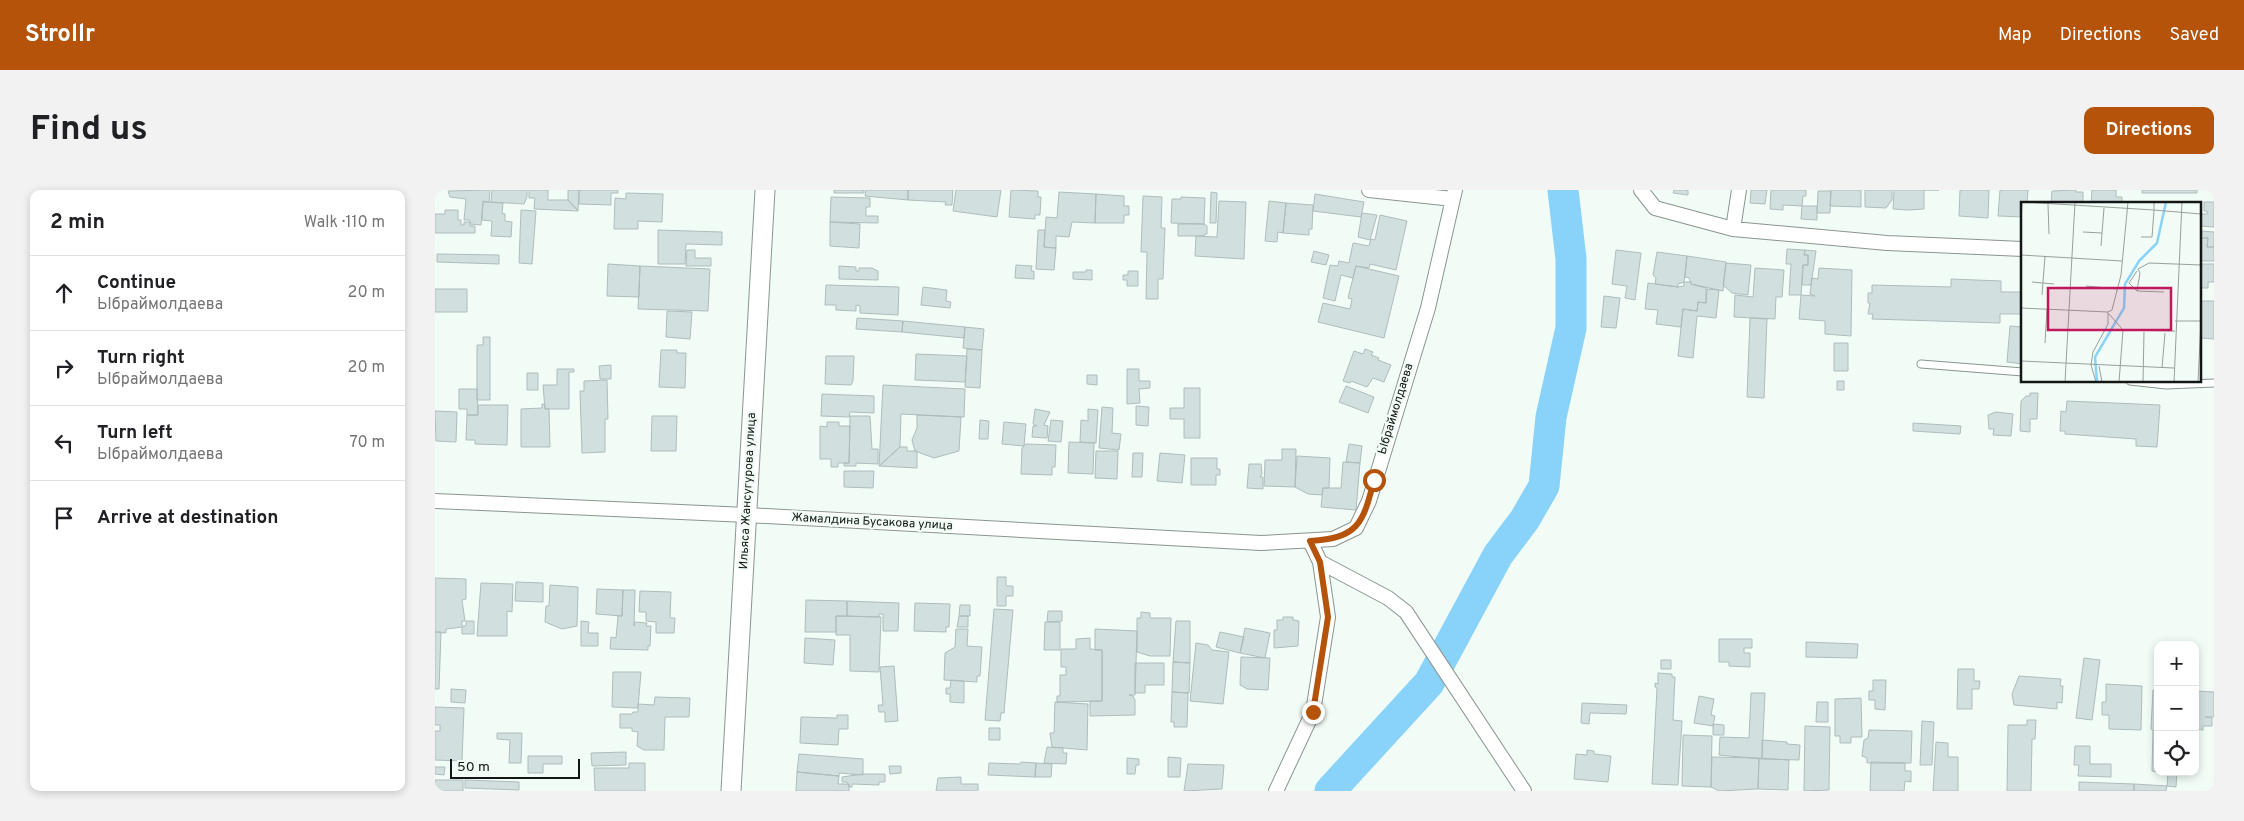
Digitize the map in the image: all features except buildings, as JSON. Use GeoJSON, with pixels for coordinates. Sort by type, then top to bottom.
{"type":"FeatureCollection","features":[{"type":"Feature","properties":{"kind":"street","name":"Ильяса Жансугурова улица"},"geometry":{"type":"LineString","coordinates":[[731,791],[765,190]]}},
{"type":"Feature","properties":{"kind":"street"},"geometry":{"type":"LineString","coordinates":[[1369,190],[1454,195]]}},
{"type":"Feature","properties":{"kind":"street"},"geometry":{"type":"LineString","coordinates":[[1641,190],[1655,208],[1733,229],[1887,243],[2021,249]]}},
{"type":"Feature","properties":{"kind":"street"},"geometry":{"type":"LineString","coordinates":[[1733,229],[1739,190]]}},
{"type":"Feature","properties":{"kind":"street","name":"Ыбраймолдаева"},"geometry":{"type":"LineString","coordinates":[[1310,541],[1333,540],[1356,528],[1363,516],[1427,308],[1454,195]]}},
{"type":"Feature","properties":{"kind":"street","name":"Жамалдина Бусакова улица"},"geometry":{"type":"LineString","coordinates":[[435,501],[747,515],[1261,543],[1310,541]]}},
{"type":"Feature","properties":{"kind":"street"},"geometry":{"type":"LineString","coordinates":[[1276,791],[1313,712],[1328,617],[1320,562],[1310,541]]}},
{"type":"Feature","properties":{"kind":"street"},"geometry":{"type":"LineString","coordinates":[[1320,562],[1387,598],[1406,612],[1453,687],[1524,791]]}},
{"type":"Feature","properties":{"kind":"lane"},"geometry":{"type":"LineString","coordinates":[[1921,364],[2021,372]]}},
{"type":"Feature","properties":{"kind":"lane"},"geometry":{"type":"LineString","coordinates":[[2139,382],[2166,385],[2214,383]]}},
{"type":"Feature","properties":{"kind":"waterway"},"geometry":{"type":"LineString","coordinates":[[1330,791],[1429,683],[1498,555],[1525,519],[1544,486],[1551,417],[1571,328],[1571,259],[1563,190]]}},
{"type":"Feature","properties":{"kind":"route"},"geometry":{"type":"LineString","coordinates":[[1313,712],[1328,617],[1320,562],[1310,541],[1333,540],[1356,528],[1369,501],[1374,480]]}}]}
